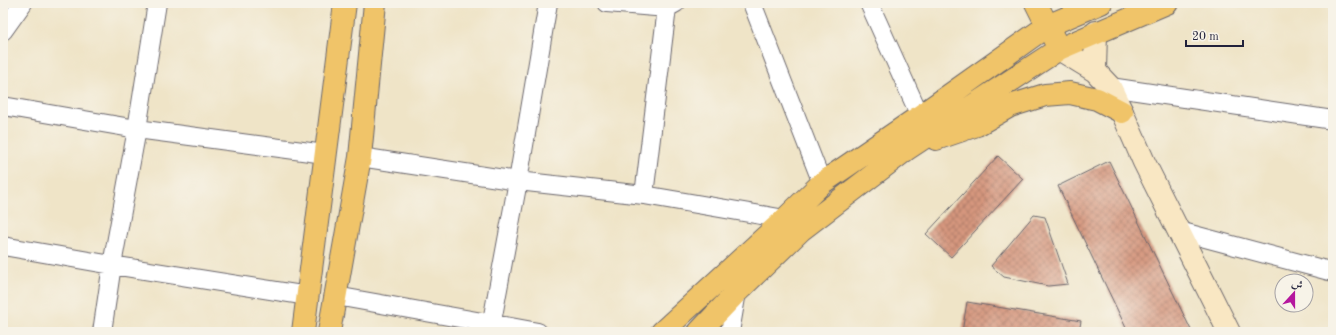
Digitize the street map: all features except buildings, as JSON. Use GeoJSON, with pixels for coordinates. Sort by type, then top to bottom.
{"type":"FeatureCollection","features":[{"type":"Feature","properties":{"kind":"main road"},"geometry":{"type":"LineString","coordinates":[[303,332],[345,3]]}},
{"type":"Feature","properties":{"kind":"main road"},"geometry":{"type":"LineString","coordinates":[[329,332],[360,157],[376,3]]}},
{"type":"Feature","properties":{"kind":"main road"},"geometry":{"type":"LineString","coordinates":[[1036,3],[1059,49],[1095,71],[1110,87],[1144,162],[1229,332]]}},
{"type":"Feature","properties":{"kind":"main road"},"geometry":{"type":"LineString","coordinates":[[699,332],[737,292],[802,230],[907,150],[1059,49],[1167,3]]}},
{"type":"Feature","properties":{"kind":"main road"},"geometry":{"type":"LineString","coordinates":[[662,332],[822,183],[1047,26],[1089,6],[1096,32],[1095,71]]}},
{"type":"Feature","properties":{"kind":"main road"},"geometry":{"type":"LineString","coordinates":[[907,150],[977,125],[1010,106],[1045,95],[1070,93],[1097,100],[1122,112]]}},
{"type":"Feature","properties":{"kind":"street"},"geometry":{"type":"LineString","coordinates":[[3,31],[23,3]]}},
{"type":"Feature","properties":{"kind":"street"},"geometry":{"type":"LineString","coordinates":[[102,332],[112,264],[137,129],[157,3]]}},
{"type":"Feature","properties":{"kind":"street"},"geometry":{"type":"LineString","coordinates":[[491,328],[518,181],[548,3]]}},
{"type":"Feature","properties":{"kind":"street"},"geometry":{"type":"LineString","coordinates":[[607,3],[672,6],[644,195]]}},
{"type":"Feature","properties":{"kind":"street"},"geometry":{"type":"LineString","coordinates":[[752,3],[822,183]]}},
{"type":"Feature","properties":{"kind":"street"},"geometry":{"type":"LineString","coordinates":[[869,3],[920,116]]}},
{"type":"Feature","properties":{"kind":"street"},"geometry":{"type":"LineString","coordinates":[[1110,87],[1333,120]]}},
{"type":"Feature","properties":{"kind":"street"},"geometry":{"type":"LineString","coordinates":[[3,106],[137,129],[325,154]]}},
{"type":"Feature","properties":{"kind":"street"},"geometry":{"type":"LineString","coordinates":[[360,157],[518,181],[644,195],[785,219]]}},
{"type":"Feature","properties":{"kind":"street"},"geometry":{"type":"LineString","coordinates":[[1179,231],[1333,272]]}},
{"type":"Feature","properties":{"kind":"street"},"geometry":{"type":"LineString","coordinates":[[3,246],[308,296]]}},
{"type":"Feature","properties":{"kind":"street"},"geometry":{"type":"LineString","coordinates":[[730,332],[737,292]]}},
{"type":"Feature","properties":{"kind":"street"},"geometry":{"type":"LineString","coordinates":[[336,296],[491,328],[538,332]]}}]}
